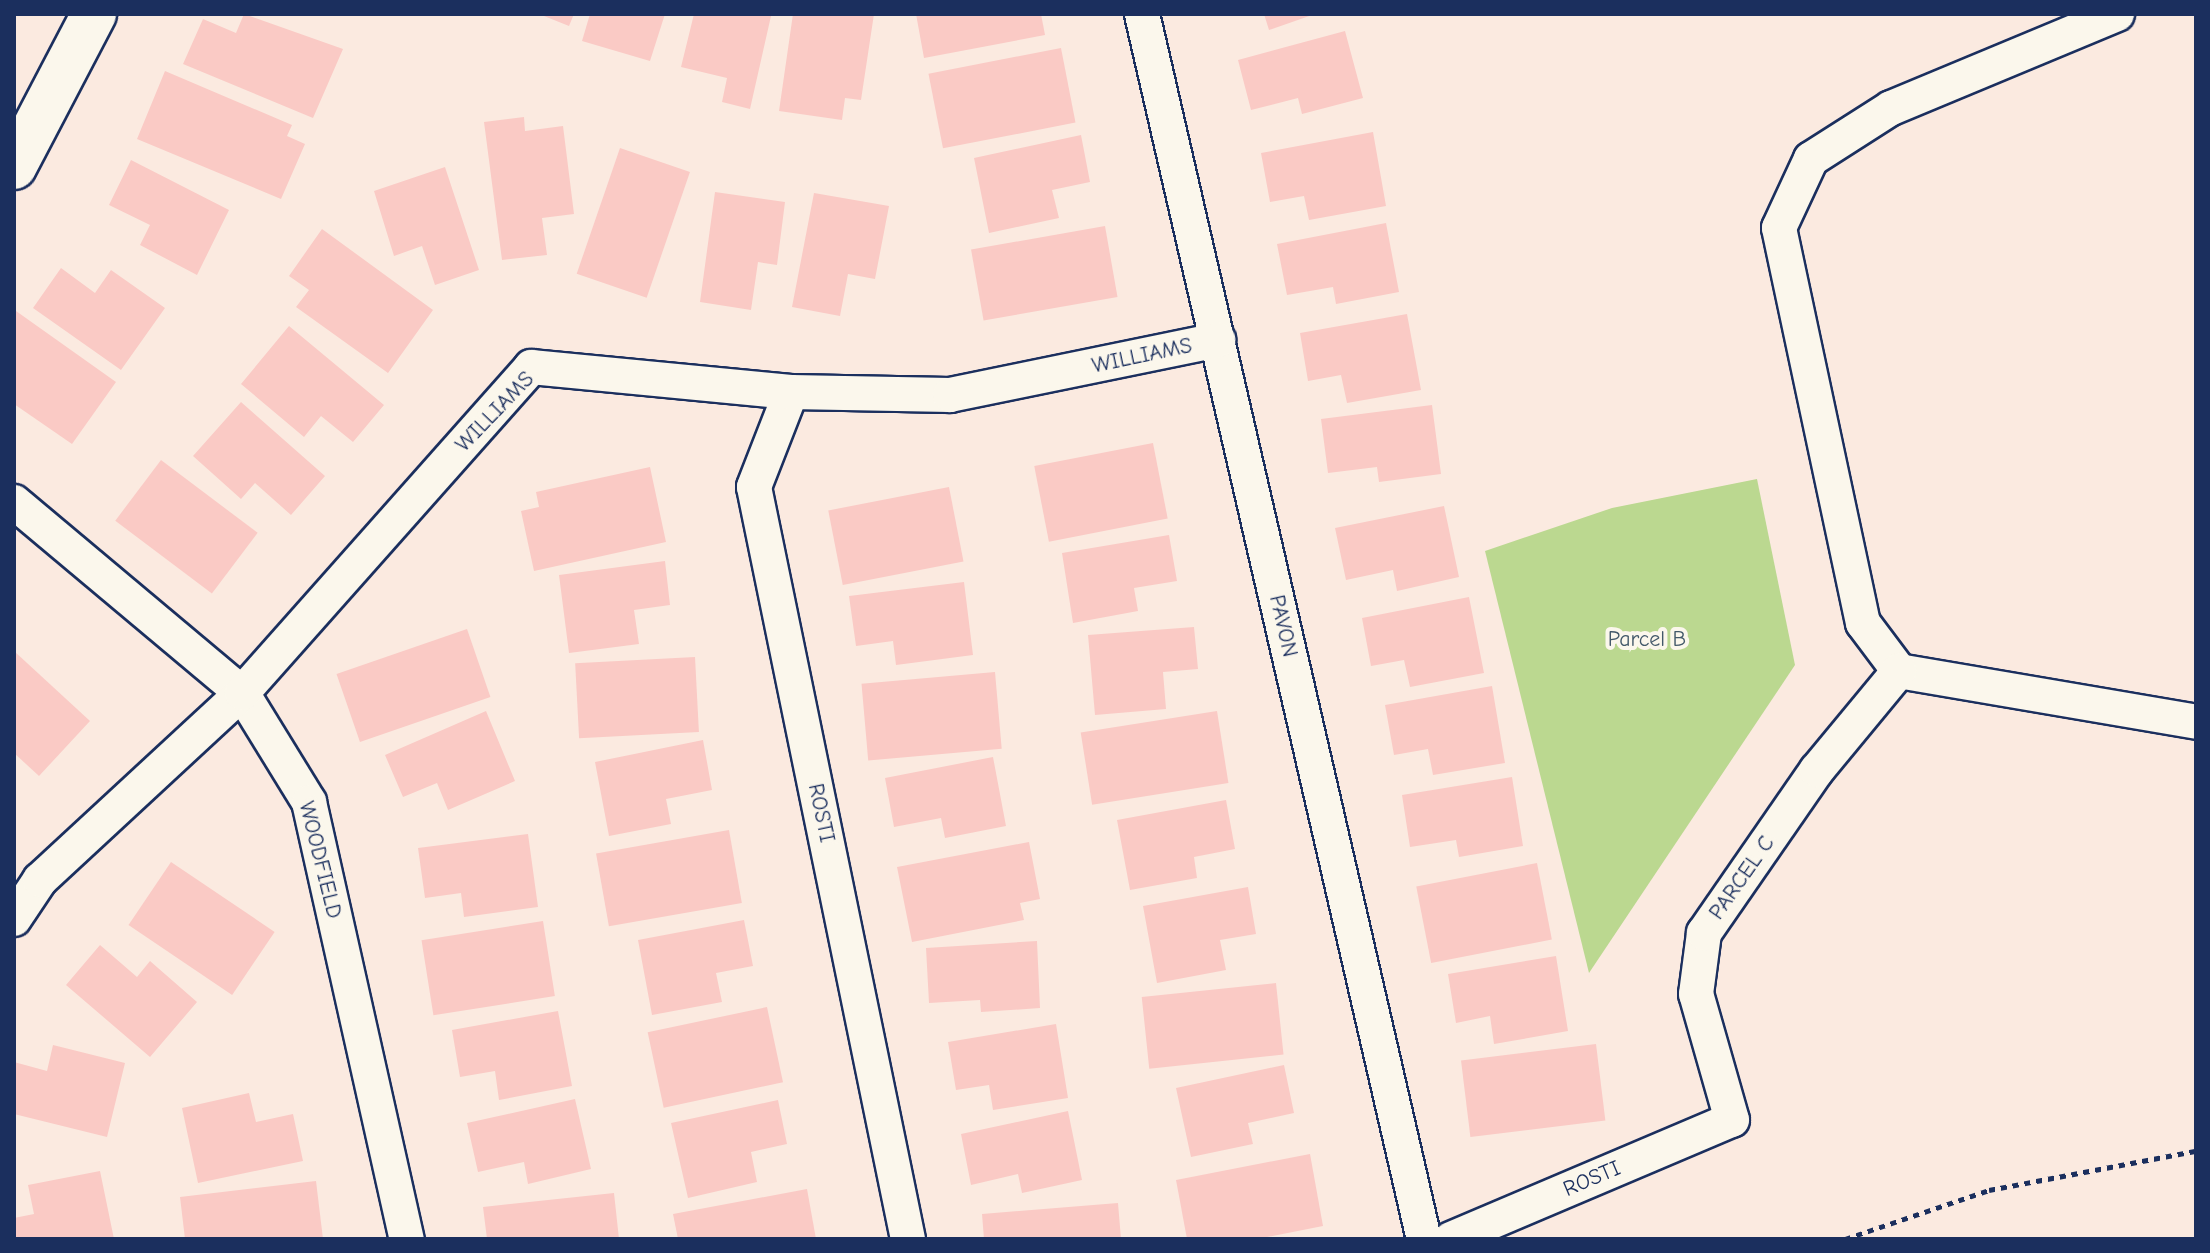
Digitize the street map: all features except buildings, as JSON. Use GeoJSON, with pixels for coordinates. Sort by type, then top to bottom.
{"type":"FeatureCollection","features":[{"type":"Feature","properties":{"kind":"street"},"geometry":{"type":"LineString","coordinates":[[14,167],[94,14]]}},
{"type":"Feature","properties":{"kind":"street","name":"PAVON"},"geometry":{"type":"LineString","coordinates":[[1142,14],[1424,1239]]}},
{"type":"Feature","properties":{"kind":"street"},"geometry":{"type":"LineString","coordinates":[[2117,14],[1891,108],[1811,159],[1779,228],[1863,623],[1899,671],[2196,722]]}},
{"type":"Feature","properties":{"kind":"street","name":"WILLIAMS"},"geometry":{"type":"LineString","coordinates":[[14,919],[40,880],[242,693],[531,367],[791,392],[950,395],[1218,340]]}},
{"type":"Feature","properties":{"kind":"street","name":"ROSTI"},"geometry":{"type":"LineString","coordinates":[[791,392],[754,487],[908,1239]]}},
{"type":"Feature","properties":{"kind":"street","name":"WOODFIELD"},"geometry":{"type":"LineString","coordinates":[[14,502],[242,693],[309,802],[407,1239]]}},
{"type":"Feature","properties":{"kind":"street","name":"PARCEL C"},"geometry":{"type":"LineString","coordinates":[[1732,1120],[1696,994],[1704,933],[1817,770],[1899,671]]}},
{"type":"Feature","properties":{"kind":"street","name":"ROSTI"},"geometry":{"type":"LineString","coordinates":[[1451,1239],[1732,1120]]}},
{"type":"Feature","properties":{"kind":"path"},"geometry":{"type":"LineString","coordinates":[[1845,1239],[1989,1190],[2196,1151]]}},
{"type":"Feature","properties":{"kind":"green space","name":"Parcel B"},"geometry":{"type":"Polygon","coordinates":[[[1757,479],[1795,665],[1589,973],[1485,551],[1612,508],[1757,479]]]}}]}
